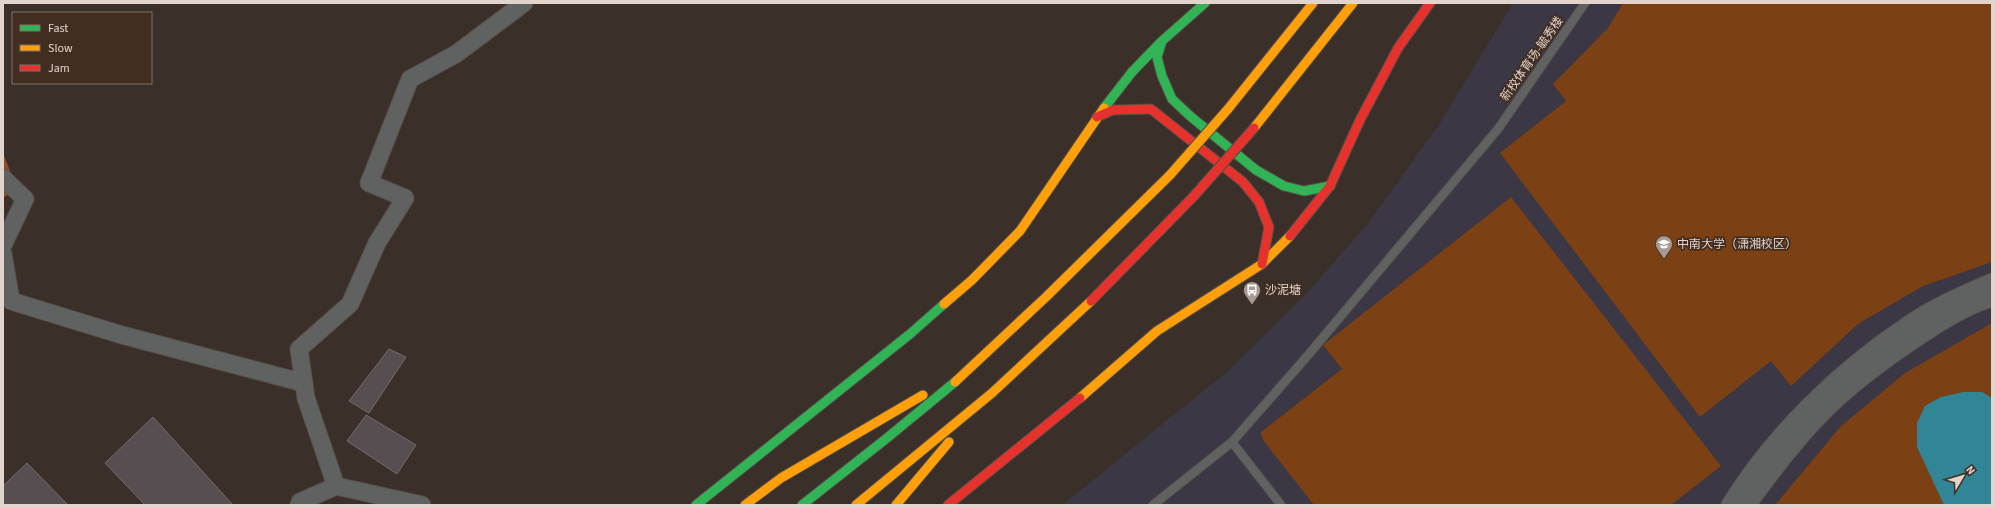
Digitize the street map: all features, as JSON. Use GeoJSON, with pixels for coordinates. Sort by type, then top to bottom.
{"type":"FeatureCollection","features":[{"type":"Feature","properties":{"kind":"main road"},"geometry":{"type":"LineString","coordinates":[[696,505],[910,334],[972,280],[1020,231],[1097,117],[1132,72],[1162,40],[1205,3]]}},
{"type":"Feature","properties":{"kind":"main road"},"geometry":{"type":"LineString","coordinates":[[802,505],[902,426],[969,369],[1069,276],[1170,175],[1228,109],[1313,3]]}},
{"type":"Feature","properties":{"kind":"main road"},"geometry":{"type":"LineString","coordinates":[[856,505],[992,393],[1075,317],[1194,196],[1254,128],[1353,3]]}},
{"type":"Feature","properties":{"kind":"main road"},"geometry":{"type":"LineString","coordinates":[[948,505],[1075,402],[1157,331],[1262,264],[1296,230],[1330,186],[1360,120],[1398,48],[1430,3]]}},
{"type":"Feature","properties":{"kind":"main road"},"geometry":{"type":"LineString","coordinates":[[1162,40],[1157,58],[1162,76],[1172,99],[1190,116],[1256,170],[1284,186],[1304,191],[1330,186]]}},
{"type":"Feature","properties":{"kind":"main road"},"geometry":{"type":"LineString","coordinates":[[1097,117],[1113,110],[1151,109],[1243,182],[1259,202],[1269,227],[1267,245],[1262,264]]}},
{"type":"Feature","properties":{"kind":"main road"},"geometry":{"type":"LineString","coordinates":[[745,505],[781,478],[969,369]]}},
{"type":"Feature","properties":{"kind":"main road"},"geometry":{"type":"LineString","coordinates":[[896,505],[992,393]]}},
{"type":"Feature","properties":{"kind":"street"},"geometry":{"type":"LineString","coordinates":[[336,486],[306,398],[299,349],[350,304],[377,243],[405,198],[369,183],[410,79],[456,54],[524,3]]}},
{"type":"Feature","properties":{"kind":"street"},"geometry":{"type":"LineString","coordinates":[[3,178],[25,199],[3,246]]}},
{"type":"Feature","properties":{"kind":"street"},"geometry":{"type":"LineString","coordinates":[[3,254],[11,301],[122,335],[304,383]]}},
{"type":"Feature","properties":{"kind":"street"},"geometry":{"type":"LineString","coordinates":[[1730,505],[1778,438],[1821,394],[1884,341],[1909,324],[1992,282]]}},
{"type":"Feature","properties":{"kind":"street"},"geometry":{"type":"LineString","coordinates":[[1748,505],[1773,470],[1797,441],[1839,396],[1882,362],[1923,334],[1959,312],[1992,298]]}},
{"type":"Feature","properties":{"kind":"street"},"geometry":{"type":"LineString","coordinates":[[299,505],[300,502],[336,486],[422,505]]}},
{"type":"Feature","properties":{"kind":"lane","name":"新校体育场-毓秀楼"},"geometry":{"type":"LineString","coordinates":[[1153,505],[1232,442],[1309,354],[1498,129],[1585,3]]}},
{"type":"Feature","properties":{"kind":"lane"},"geometry":{"type":"LineString","coordinates":[[1232,442],[1281,505]]}},
{"type":"Feature","properties":{"kind":"shaded area","name":"中南大学（潇湘校区）"},"geometry":{"type":"Polygon","coordinates":[[[1513,3],[1992,3],[1992,505],[1062,505],[1227,372],[1307,293],[1366,226],[1438,126],[1513,3]]]}},
{"type":"Feature","properties":{"kind":"shaded area"},"geometry":{"type":"Polygon","coordinates":[[[1623,3],[1992,3],[1992,262],[1923,286],[1858,324],[1791,386],[1771,361],[1700,417],[1500,153],[1566,101],[1553,84],[1608,28],[1623,3]]]}},
{"type":"Feature","properties":{"kind":"shaded area"},"geometry":{"type":"Polygon","coordinates":[[[3,153],[17,189],[3,198],[3,153]]]}},
{"type":"Feature","properties":{"kind":"shaded area"},"geometry":{"type":"Polygon","coordinates":[[[1511,197],[1721,466],[1671,505],[1314,505],[1263,440],[1261,432],[1342,369],[1323,345],[1511,197]]]}},
{"type":"Feature","properties":{"kind":"shaded area"},"geometry":{"type":"Polygon","coordinates":[[[1992,323],[1992,505],[1775,505],[1841,426],[1905,373],[1992,323]]]}},
{"type":"Feature","properties":{"kind":"water"},"geometry":{"type":"Polygon","coordinates":[[[1963,392],[1982,392],[1992,398],[1992,505],[1944,505],[1917,447],[1917,423],[1925,406],[1941,397],[1963,392]]]}},
{"type":"Feature","properties":{"kind":"building"},"geometry":{"type":"Polygon","coordinates":[[[389,349],[406,357],[369,413],[349,401],[389,349]]]}},
{"type":"Feature","properties":{"kind":"building"},"geometry":{"type":"Polygon","coordinates":[[[366,415],[416,445],[397,474],[347,441],[366,415]]]}},
{"type":"Feature","properties":{"kind":"building"},"geometry":{"type":"Polygon","coordinates":[[[153,417],[233,505],[145,505],[105,463],[153,417]]]}},
{"type":"Feature","properties":{"kind":"building"},"geometry":{"type":"Polygon","coordinates":[[[27,463],[68,505],[3,505],[3,486],[27,463]]]}},
{"type":"Feature","properties":{"kind":"traffic: fast"},"geometry":{"type":"LineString","coordinates":[[1104,108],[1132,72],[1162,41],[1205,3]]}},
{"type":"Feature","properties":{"kind":"traffic: fast"},"geometry":{"type":"LineString","coordinates":[[1162,41],[1157,57],[1162,76],[1172,99],[1190,116],[1256,170],[1284,186],[1304,191],[1330,186]]}},
{"type":"Feature","properties":{"kind":"traffic: fast"},"geometry":{"type":"LineString","coordinates":[[696,505],[910,334],[944,304]]}},
{"type":"Feature","properties":{"kind":"traffic: fast"},"geometry":{"type":"LineString","coordinates":[[802,505],[955,382]]}},
{"type":"Feature","properties":{"kind":"traffic: slow"},"geometry":{"type":"LineString","coordinates":[[1228,109],[1313,3]]}},
{"type":"Feature","properties":{"kind":"traffic: slow"},"geometry":{"type":"LineString","coordinates":[[1254,128],[1353,3]]}},
{"type":"Feature","properties":{"kind":"traffic: slow"},"geometry":{"type":"LineString","coordinates":[[944,304],[972,280],[1020,231],[1104,108]]}},
{"type":"Feature","properties":{"kind":"traffic: slow"},"geometry":{"type":"LineString","coordinates":[[1170,175],[1228,109]]}},
{"type":"Feature","properties":{"kind":"traffic: slow"},"geometry":{"type":"LineString","coordinates":[[955,382],[1046,297],[1170,175]]}},
{"type":"Feature","properties":{"kind":"traffic: slow"},"geometry":{"type":"LineString","coordinates":[[1080,398],[1157,331],[1262,264],[1290,236]]}},
{"type":"Feature","properties":{"kind":"traffic: slow"},"geometry":{"type":"LineString","coordinates":[[856,505],[992,393],[1091,301]]}},
{"type":"Feature","properties":{"kind":"traffic: slow"},"geometry":{"type":"LineString","coordinates":[[745,505],[781,478],[923,395]]}},
{"type":"Feature","properties":{"kind":"traffic: slow"},"geometry":{"type":"LineString","coordinates":[[896,505],[949,442]]}},
{"type":"Feature","properties":{"kind":"traffic: jam"},"geometry":{"type":"LineString","coordinates":[[1290,236],[1330,186],[1360,120],[1398,48],[1430,3]]}},
{"type":"Feature","properties":{"kind":"traffic: jam"},"geometry":{"type":"LineString","coordinates":[[1097,117],[1113,110],[1151,109],[1243,182],[1259,202],[1269,227],[1262,264]]}},
{"type":"Feature","properties":{"kind":"traffic: jam"},"geometry":{"type":"LineString","coordinates":[[1194,196],[1254,128]]}},
{"type":"Feature","properties":{"kind":"traffic: jam"},"geometry":{"type":"LineString","coordinates":[[1091,301],[1194,196]]}},
{"type":"Feature","properties":{"kind":"traffic: jam"},"geometry":{"type":"LineString","coordinates":[[948,505],[1080,398]]}},
{"type":"Feature","properties":{"kind":"place","name":"中南大学（潇湘校区）"},"geometry":{"type":"Point","coordinates":[1664,259]}},
{"type":"Feature","properties":{"kind":"place","name":"沙泥塘"},"geometry":{"type":"Point","coordinates":[1252,305]}}]}
